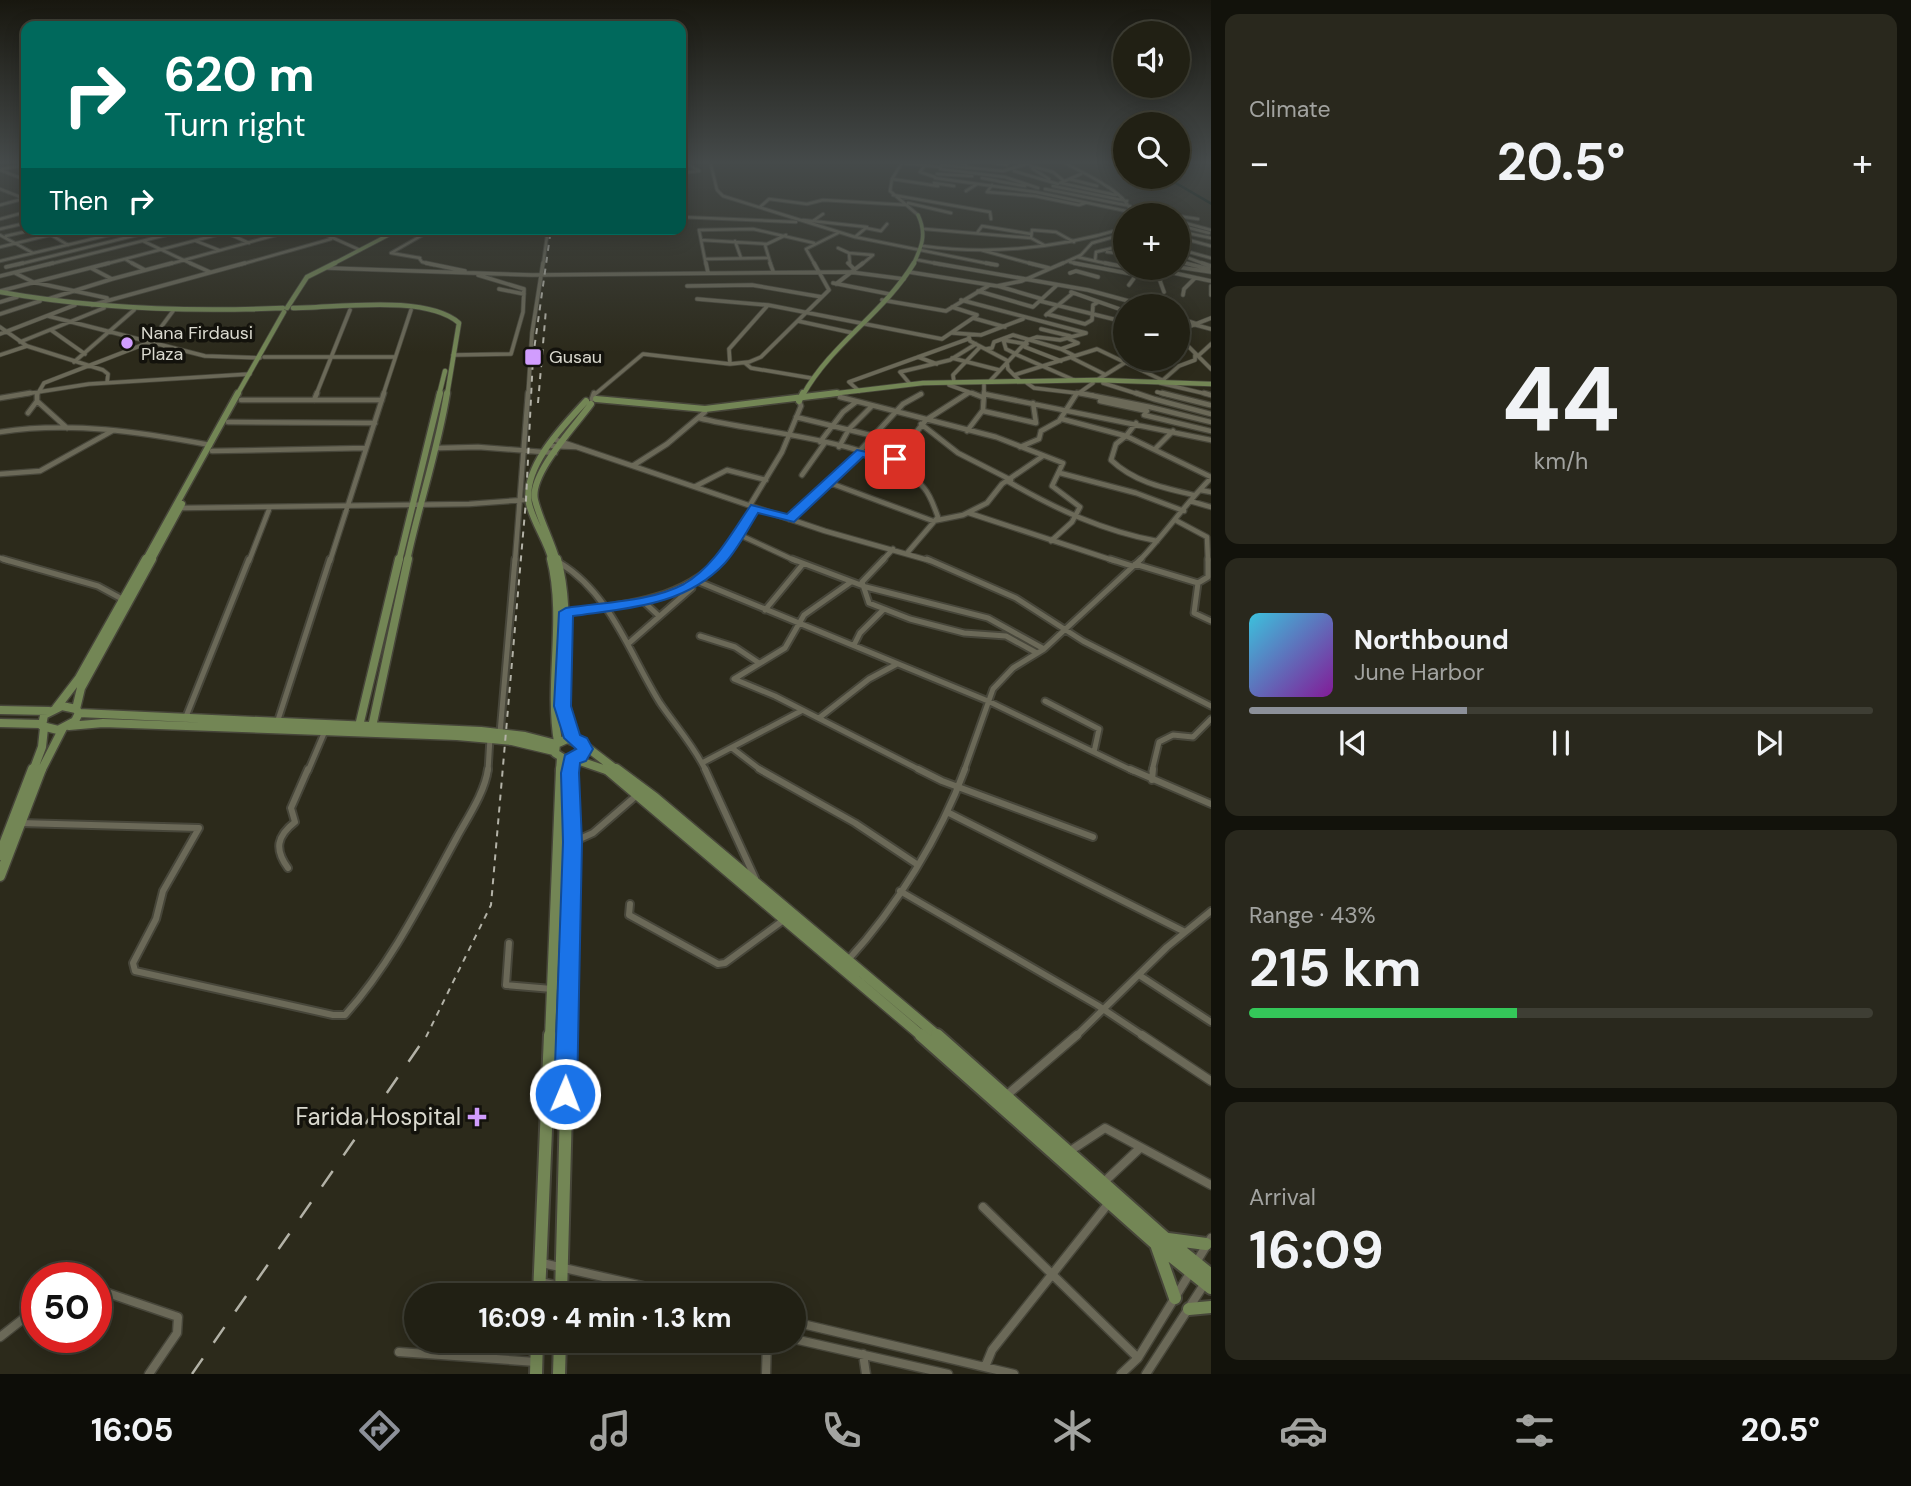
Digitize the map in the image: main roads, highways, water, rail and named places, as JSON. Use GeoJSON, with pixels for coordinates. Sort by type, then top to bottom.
{"type":"FeatureCollection","features":[{"type":"Feature","properties":{"kind":"railway"},"geometry":{"type":"LineString","coordinates":[[427,1035],[491,905],[526,500],[533,357],[550,235]]}},
{"type":"Feature","properties":{"kind":"railway"},"geometry":{"type":"LineString","coordinates":[[538,403],[546,309]]}},
{"type":"Feature","properties":{"kind":"railway"},"geometry":{"type":"LineString","coordinates":[[192,1374],[427,1035]]}},
{"type":"Feature","properties":{"kind":"place","name":"Nana Firdausi Plaza"},"geometry":{"type":"Point","coordinates":[127,343]}},
{"type":"Feature","properties":{"kind":"place","name":"Gusau"},"geometry":{"type":"Point","coordinates":[533,357]}},
{"type":"Feature","properties":{"kind":"place","name":"Farida Hospital"},"geometry":{"type":"Point","coordinates":[477,1117]}}]}
